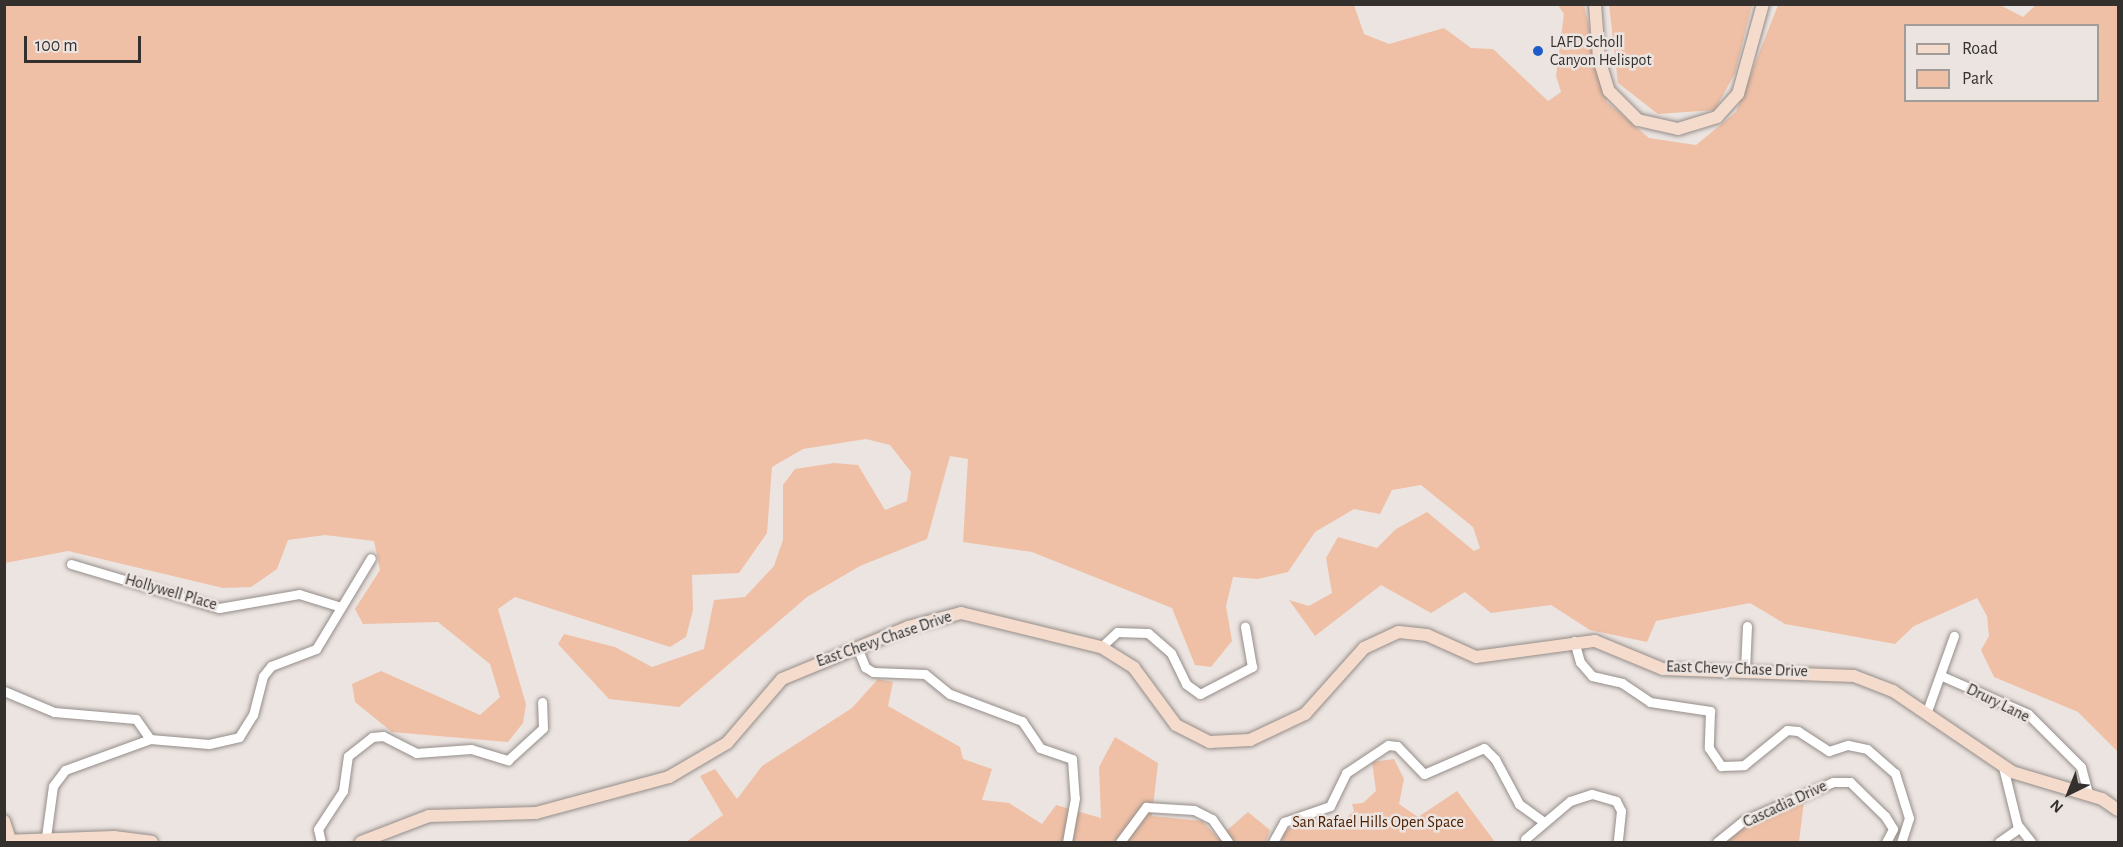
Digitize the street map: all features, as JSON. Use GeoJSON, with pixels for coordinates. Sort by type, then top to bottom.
{"type":"FeatureCollection","features":[{"type":"Feature","properties":{"kind":"main road"},"geometry":{"type":"LineString","coordinates":[[1595,4],[1599,59],[1609,91],[1638,120],[1678,129],[1717,117],[1738,94],[1763,4]]}},
{"type":"Feature","properties":{"kind":"main road","name":"East Chevy Chase Drive"},"geometry":{"type":"LineString","coordinates":[[361,843],[429,816],[536,813],[669,777],[727,743],[782,679],[857,647],[961,613],[1101,647],[1134,668],[1176,725],[1210,742],[1232,743],[1305,714],[1364,648],[1399,632],[1427,635],[1476,657],[1574,641],[1594,641],[1663,669],[1745,670],[1854,676],[1893,691],[2003,767],[2088,794],[2118,810]]}},
{"type":"Feature","properties":{"kind":"main road"},"geometry":{"type":"LineString","coordinates":[[4,821],[7,840],[46,837],[152,843]]}},
{"type":"Feature","properties":{"kind":"street"},"geometry":{"type":"LineString","coordinates":[[46,837],[53,786],[64,770],[150,739],[209,744],[240,737],[253,714],[263,676],[271,666],[316,649],[370,558]]}},
{"type":"Feature","properties":{"kind":"street","name":"Hollywell Place"},"geometry":{"type":"LineString","coordinates":[[71,564],[219,608],[299,594],[340,607]]}},
{"type":"Feature","properties":{"kind":"street"},"geometry":{"type":"LineString","coordinates":[[1745,670],[1747,626]]}},
{"type":"Feature","properties":{"kind":"street"},"geometry":{"type":"LineString","coordinates":[[1101,647],[1117,632],[1148,633],[1171,653],[1186,684],[1200,694],[1252,667],[1245,627]]}},
{"type":"Feature","properties":{"kind":"street"},"geometry":{"type":"LineString","coordinates":[[1926,714],[1942,676],[1954,636]]}},
{"type":"Feature","properties":{"kind":"street"},"geometry":{"type":"LineString","coordinates":[[1574,641],[1580,662],[1592,676],[1622,683],[1650,702],[1710,711],[1709,748],[1721,766],[1743,765],[1787,730],[1798,730],[1829,751],[1848,745],[1867,749],[1895,773],[1909,818],[1901,843]]}},
{"type":"Feature","properties":{"kind":"street"},"geometry":{"type":"LineString","coordinates":[[857,647],[865,667],[873,672],[925,674],[950,694],[1022,721],[1040,748],[1071,759],[1075,798],[1067,843]]}},
{"type":"Feature","properties":{"kind":"street","name":"Drury Lane"},"geometry":{"type":"LineString","coordinates":[[1942,676],[2028,714],[2081,767],[2088,794]]}},
{"type":"Feature","properties":{"kind":"street"},"geometry":{"type":"LineString","coordinates":[[4,691],[54,711],[136,719],[150,739]]}},
{"type":"Feature","properties":{"kind":"street"},"geometry":{"type":"LineString","coordinates":[[321,843],[318,829],[343,791],[348,756],[372,737],[383,736],[416,753],[471,749],[508,760],[543,728],[542,702]]}},
{"type":"Feature","properties":{"kind":"street"},"geometry":{"type":"LineString","coordinates":[[1273,843],[1284,822],[1330,806],[1346,773],[1388,745],[1397,746],[1424,774],[1484,748],[1519,804],[1544,822]]}},
{"type":"Feature","properties":{"kind":"street"},"geometry":{"type":"LineString","coordinates":[[2003,767],[2019,828],[2031,843]]}},
{"type":"Feature","properties":{"kind":"street","name":"Cascadia Drive"},"geometry":{"type":"LineString","coordinates":[[1717,843],[1743,821],[1833,782],[1850,782],[1885,816],[1893,829],[1886,843]]}},
{"type":"Feature","properties":{"kind":"street"},"geometry":{"type":"LineString","coordinates":[[1525,839],[1570,801],[1609,795],[1621,812],[1618,843]]}},
{"type":"Feature","properties":{"kind":"street"},"geometry":{"type":"LineString","coordinates":[[1120,843],[1146,807],[1194,810],[1212,819],[1228,843]]}},
{"type":"Feature","properties":{"kind":"street"},"geometry":{"type":"LineString","coordinates":[[1999,843],[2019,828]]}},
{"type":"Feature","properties":{"kind":"green space"},"geometry":{"type":"Polygon","coordinates":[[[5,5],[1354,5],[1364,34],[1389,44],[1444,28],[1471,48],[1493,49],[1548,101],[1561,92],[1556,76],[1564,14],[1558,5],[1584,5],[1607,102],[1649,138],[1696,145],[1736,112],[1778,5],[2000,5],[2023,17],[2036,5],[2118,5],[2118,752],[2078,712],[1994,677],[1981,650],[1989,636],[1987,616],[1977,598],[1914,626],[1895,644],[1785,624],[1750,603],[1656,621],[1647,642],[1590,630],[1551,605],[1491,613],[1465,592],[1431,613],[1381,585],[1315,636],[1289,600],[1309,606],[1332,593],[1326,558],[1338,537],[1377,548],[1396,529],[1427,512],[1474,551],[1480,548],[1473,527],[1421,485],[1392,490],[1380,514],[1354,509],[1315,532],[1288,572],[1258,579],[1233,577],[1226,606],[1232,641],[1211,667],[1195,665],[1172,608],[1032,552],[963,542],[968,459],[950,456],[927,539],[860,566],[807,597],[679,707],[609,699],[558,644],[564,634],[615,647],[652,667],[704,649],[714,600],[745,597],[774,566],[783,540],[783,485],[795,469],[834,463],[858,465],[885,510],[907,501],[911,472],[890,445],[866,439],[803,449],[772,467],[767,533],[739,573],[692,575],[693,610],[686,637],[670,647],[515,597],[498,609],[526,704],[523,723],[508,742],[392,732],[355,702],[352,684],[381,671],[480,715],[500,697],[490,664],[438,622],[363,624],[355,609],[380,570],[374,541],[325,535],[288,540],[277,569],[251,587],[223,588],[68,551],[5,563],[5,5]]]}},
{"type":"Feature","properties":{"kind":"green space"},"geometry":{"type":"Polygon","coordinates":[[[1609,5],[1752,5],[1735,73],[1715,110],[1658,114],[1618,83],[1609,5]]]}},
{"type":"Feature","properties":{"kind":"green space"},"geometry":{"type":"Polygon","coordinates":[[[878,679],[893,682],[888,706],[960,747],[963,759],[992,769],[982,800],[1009,803],[1042,824],[1056,805],[1101,818],[1099,767],[1115,737],[1158,763],[1152,816],[1202,821],[1218,838],[1248,812],[1270,830],[1266,842],[686,842],[723,815],[700,776],[715,769],[737,799],[762,766],[852,708],[878,679]]]}},
{"type":"Feature","properties":{"kind":"green space","name":"San Rafael Hills Open Space"},"geometry":{"type":"Polygon","coordinates":[[[1394,759],[1404,779],[1399,804],[1418,817],[1457,791],[1495,842],[1283,842],[1280,836],[1303,817],[1345,819],[1354,811],[1352,804],[1363,803],[1376,791],[1372,762],[1394,759]]]}},
{"type":"Feature","properties":{"kind":"green space"},"geometry":{"type":"Polygon","coordinates":[[[1804,801],[1799,842],[1726,842],[1744,828],[1804,801]]]}},
{"type":"Feature","properties":{"kind":"place","name":"LAFD Scholl Canyon Helispot"},"geometry":{"type":"Point","coordinates":[1538,51]}}]}
